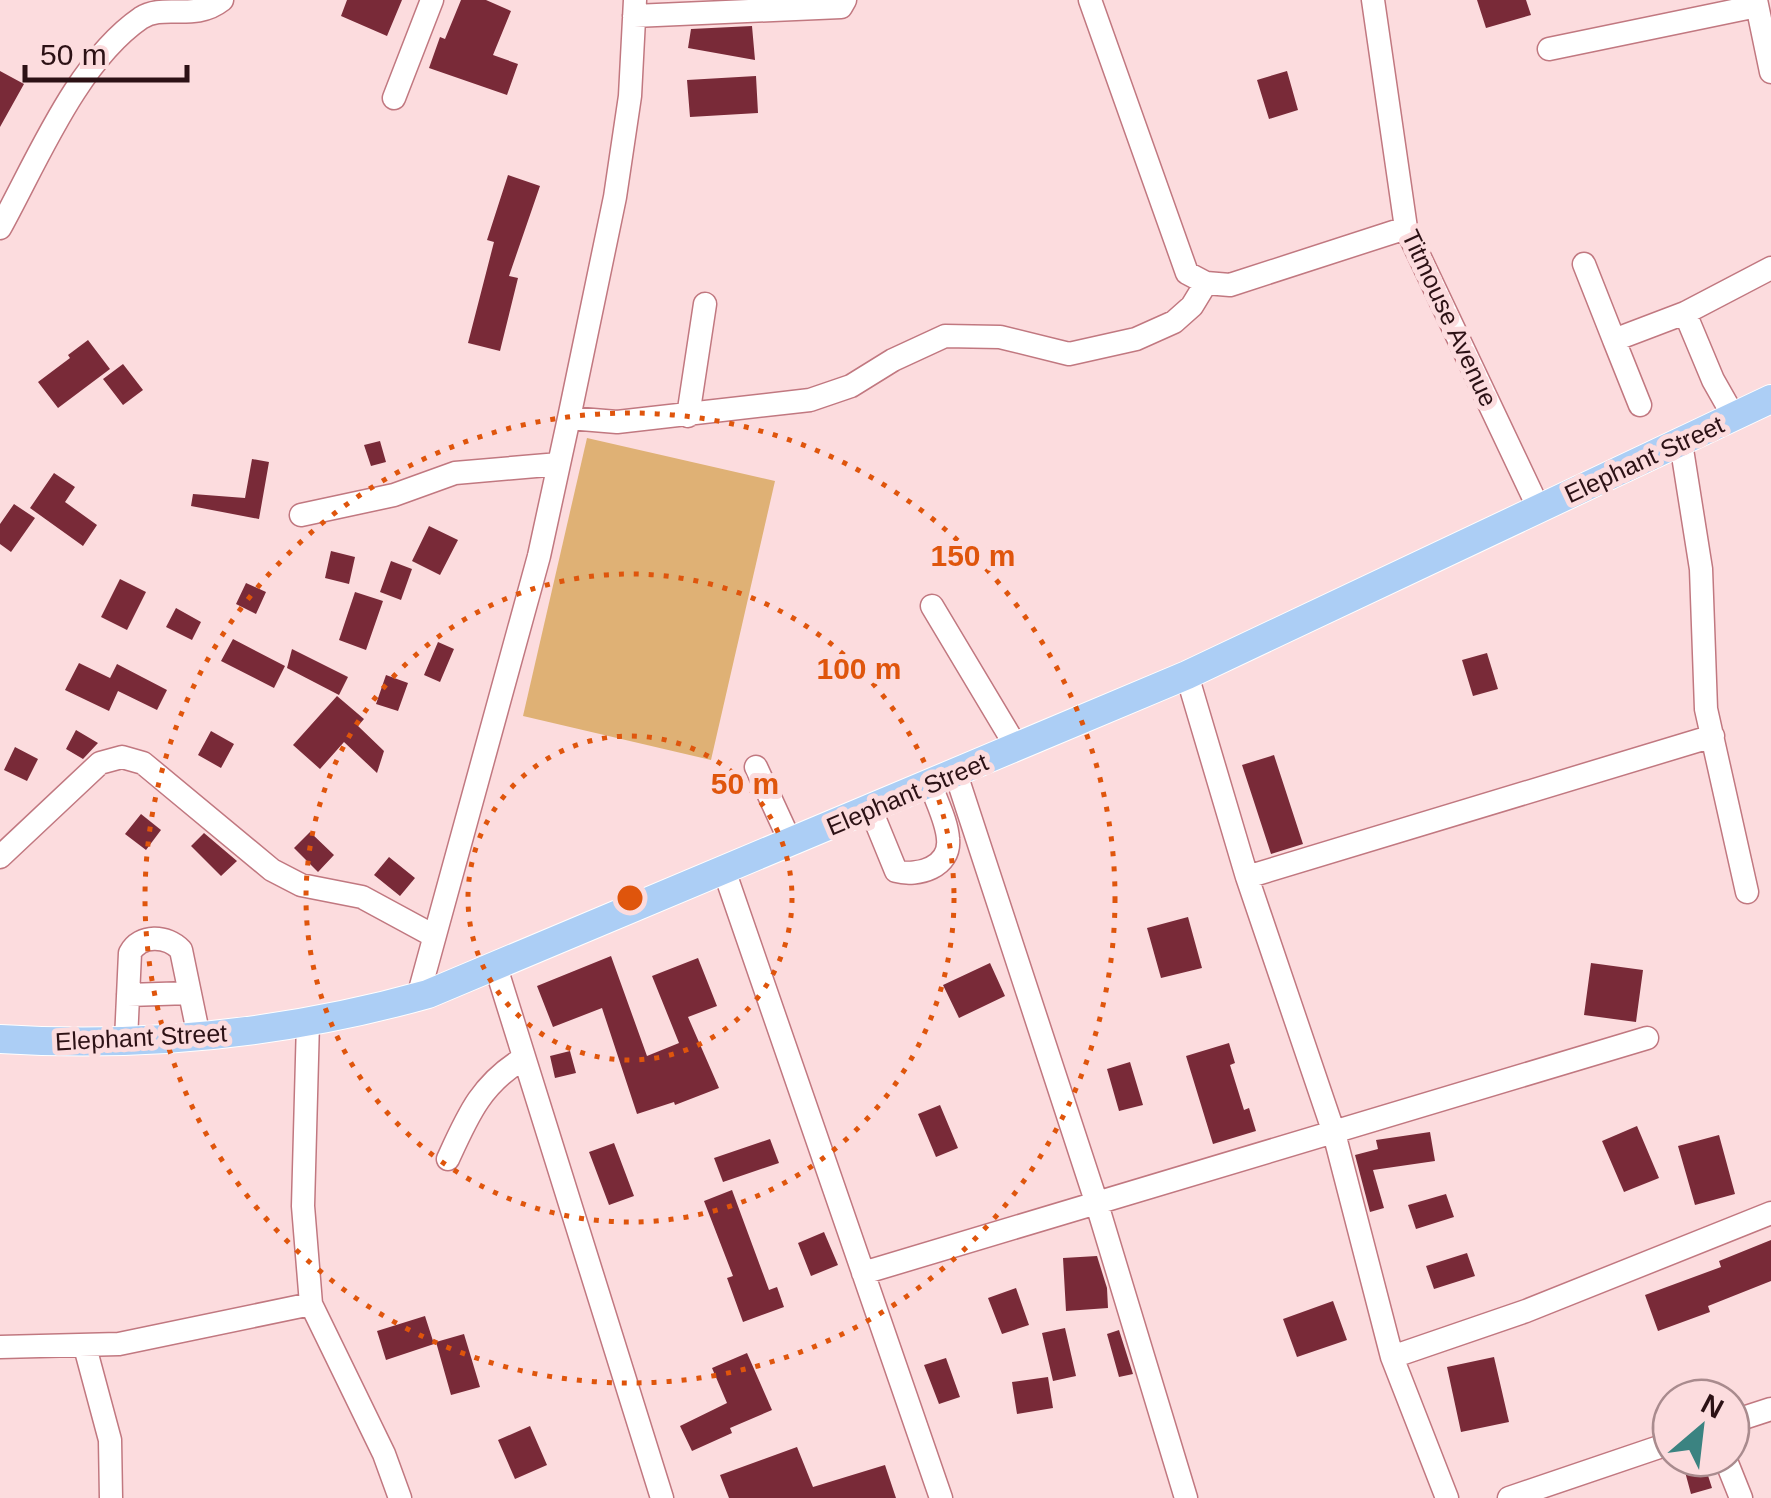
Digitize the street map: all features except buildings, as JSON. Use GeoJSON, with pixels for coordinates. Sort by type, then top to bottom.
{"type":"FeatureCollection","features":[{"type":"Feature","properties":{"kind":"main road","name":"Elephant Street"},"geometry":{"type":"LineString","coordinates":[[0,1040],[200,1036],[308,1022],[418,997],[1187,676],[1771,399]]}},
{"type":"Feature","properties":{"kind":"street"},"geometry":{"type":"LineString","coordinates":[[0,228],[86,71],[144,16],[207,11],[222,0]]}},
{"type":"Feature","properties":{"kind":"street"},"geometry":{"type":"LineString","coordinates":[[394,98],[432,0]]}},
{"type":"Feature","properties":{"kind":"street"},"geometry":{"type":"LineString","coordinates":[[418,997],[539,556],[615,198],[630,96],[634,8],[840,7],[845,0]]}},
{"type":"Feature","properties":{"kind":"street"},"geometry":{"type":"LineString","coordinates":[[1090,0],[1188,273],[1206,282],[1230,285],[1406,228]]}},
{"type":"Feature","properties":{"kind":"street","name":"Titmouse Avenue"},"geometry":{"type":"LineString","coordinates":[[1373,0],[1406,228],[1538,509]]}},
{"type":"Feature","properties":{"kind":"street"},"geometry":{"type":"LineString","coordinates":[[1549,48],[1756,3],[1766,29],[1771,72]]}},
{"type":"Feature","properties":{"kind":"street"},"geometry":{"type":"LineString","coordinates":[[1584,264],[1640,405]]}},
{"type":"Feature","properties":{"kind":"street"},"geometry":{"type":"LineString","coordinates":[[1614,340],[1685,312],[1771,268]]}},
{"type":"Feature","properties":{"kind":"street"},"geometry":{"type":"LineString","coordinates":[[569,418],[617,422],[810,400],[851,386],[893,360],[945,336],[1000,337],[1069,354],[1136,338],[1174,322],[1192,306],[1206,282]]}},
{"type":"Feature","properties":{"kind":"street"},"geometry":{"type":"LineString","coordinates":[[688,416],[705,304]]}},
{"type":"Feature","properties":{"kind":"street"},"geometry":{"type":"LineString","coordinates":[[1685,312],[1713,380],[1734,417]]}},
{"type":"Feature","properties":{"kind":"street"},"geometry":{"type":"LineString","coordinates":[[1681,443],[1701,569],[1706,709],[1747,892]]}},
{"type":"Feature","properties":{"kind":"street"},"geometry":{"type":"LineString","coordinates":[[300,515],[394,495],[455,473],[559,464]]}},
{"type":"Feature","properties":{"kind":"street"},"geometry":{"type":"LineString","coordinates":[[932,606],[1017,748]]}},
{"type":"Feature","properties":{"kind":"street"},"geometry":{"type":"LineString","coordinates":[[1187,676],[1247,877],[1334,1133],[1392,1357],[1447,1498]]}},
{"type":"Feature","properties":{"kind":"street"},"geometry":{"type":"LineString","coordinates":[[1247,877],[1713,736]]}},
{"type":"Feature","properties":{"kind":"street"},"geometry":{"type":"LineString","coordinates":[[0,857],[100,764],[122,758],[143,764],[272,870],[300,884],[362,897],[434,936]]}},
{"type":"Feature","properties":{"kind":"street"},"geometry":{"type":"LineString","coordinates":[[756,767],[790,843]]}},
{"type":"Feature","properties":{"kind":"street"},"geometry":{"type":"LineString","coordinates":[[871,810],[896,871],[910,875],[933,868],[946,852],[948,838],[943,779]]}},
{"type":"Feature","properties":{"kind":"street"},"geometry":{"type":"LineString","coordinates":[[943,779],[1096,1201],[1186,1498]]}},
{"type":"Feature","properties":{"kind":"street"},"geometry":{"type":"LineString","coordinates":[[724,870],[940,1498]]}},
{"type":"Feature","properties":{"kind":"street"},"geometry":{"type":"LineString","coordinates":[[126,1040],[130,954],[135,944],[154,939],[174,942],[181,950],[200,1036]]}},
{"type":"Feature","properties":{"kind":"street"},"geometry":{"type":"LineString","coordinates":[[495,964],[662,1498]]}},
{"type":"Feature","properties":{"kind":"street"},"geometry":{"type":"LineString","coordinates":[[128,995],[190,993]]}},
{"type":"Feature","properties":{"kind":"street"},"geometry":{"type":"LineString","coordinates":[[308,1022],[303,1206],[312,1304],[384,1454],[400,1498]]}},
{"type":"Feature","properties":{"kind":"street"},"geometry":{"type":"LineString","coordinates":[[863,1273],[1647,1038]]}},
{"type":"Feature","properties":{"kind":"street"},"geometry":{"type":"LineString","coordinates":[[448,1159],[487,1086],[524,1058]]}},
{"type":"Feature","properties":{"kind":"street"},"geometry":{"type":"LineString","coordinates":[[1392,1357],[1526,1311],[1771,1213]]}},
{"type":"Feature","properties":{"kind":"street"},"geometry":{"type":"LineString","coordinates":[[0,1347],[84,1347],[156,1338],[312,1304]]}},
{"type":"Feature","properties":{"kind":"street"},"geometry":{"type":"LineString","coordinates":[[84,1347],[110,1440],[112,1498]]}},
{"type":"Feature","properties":{"kind":"street"},"geometry":{"type":"LineString","coordinates":[[1509,1498],[1651,1450]]}},
{"type":"Feature","properties":{"kind":"shaded area"},"geometry":{"type":"Polygon","coordinates":[[[587,438],[775,481],[711,760],[523,716],[587,438]]]}}]}
